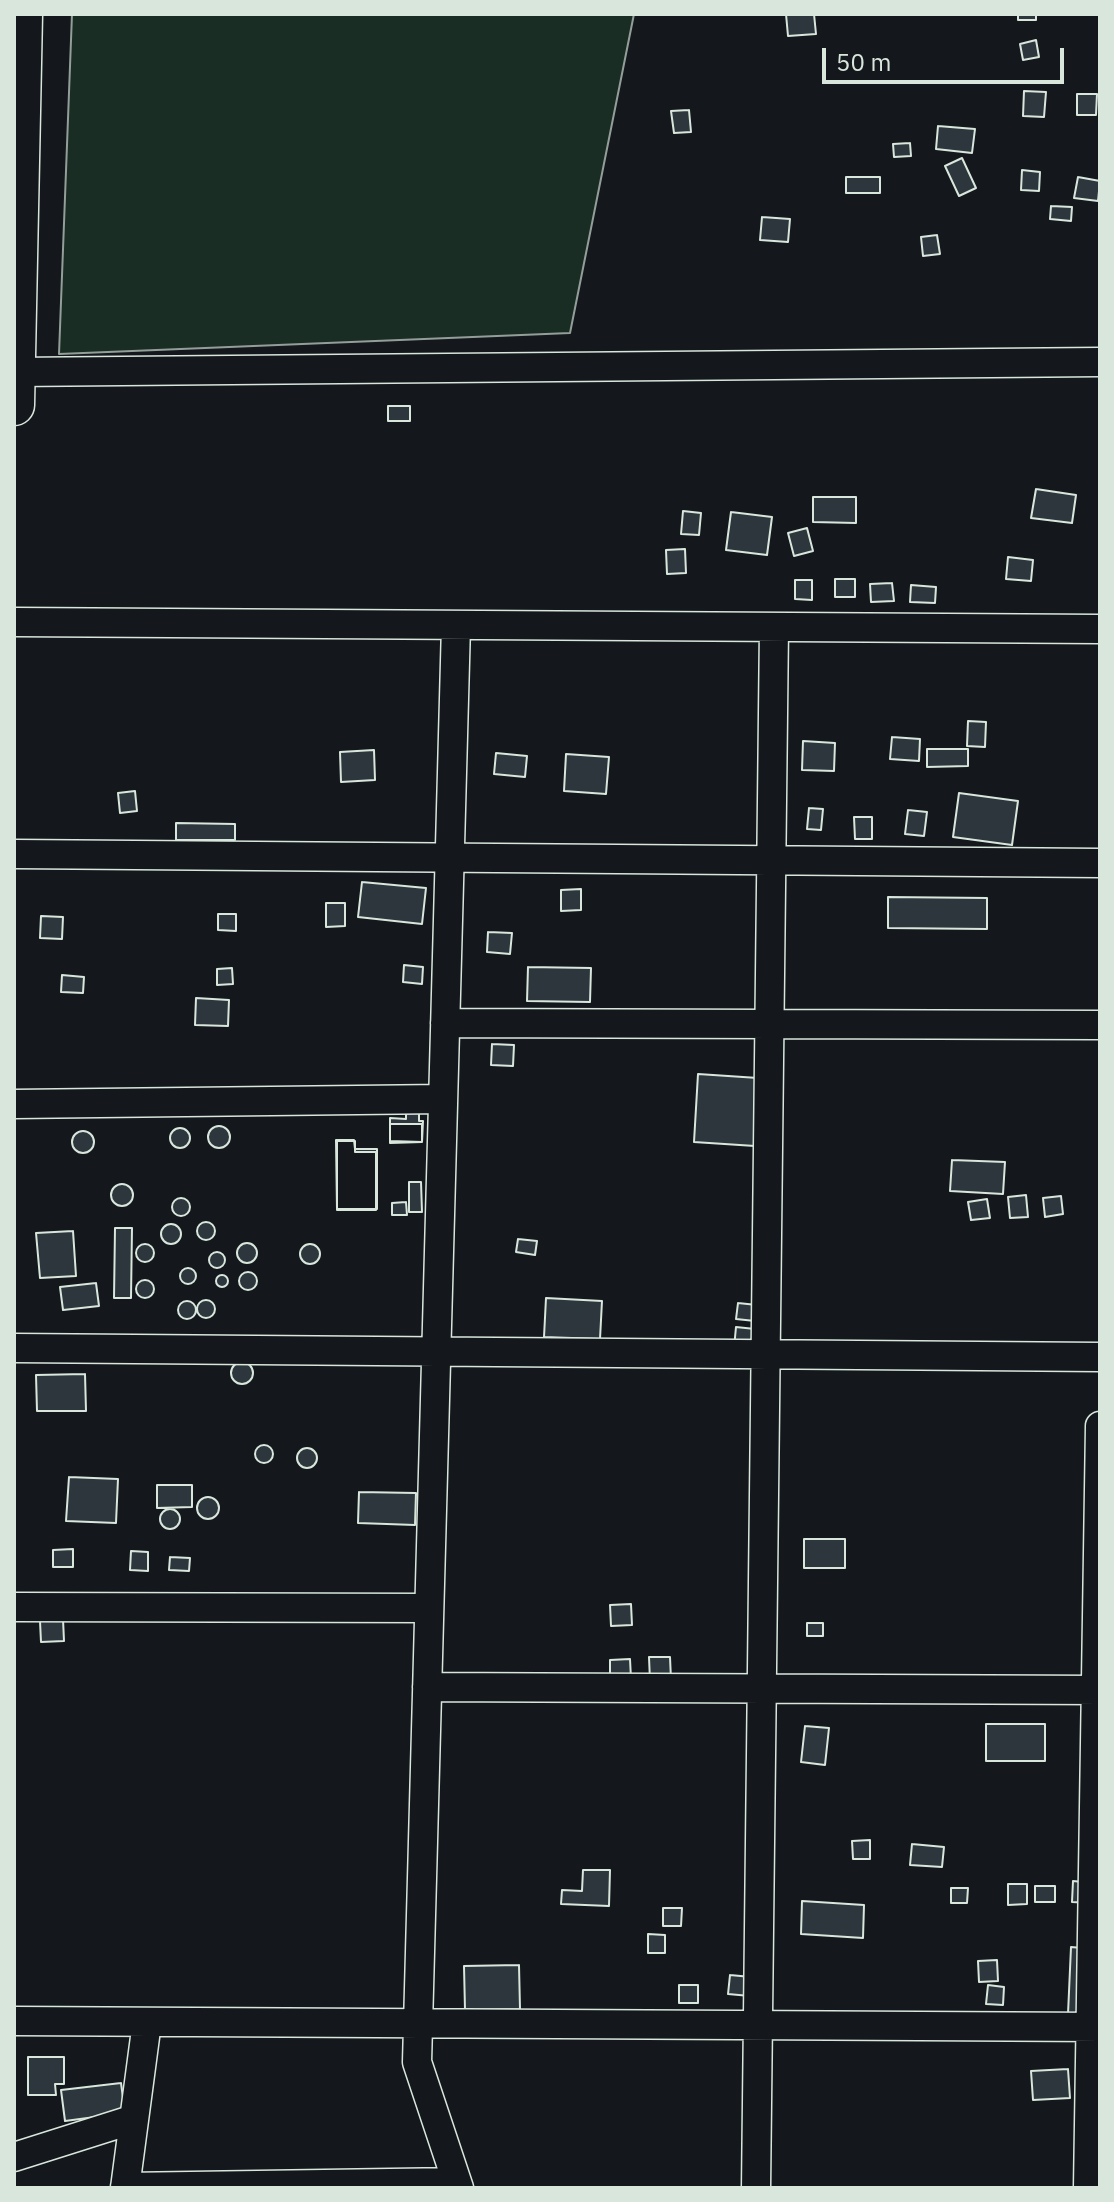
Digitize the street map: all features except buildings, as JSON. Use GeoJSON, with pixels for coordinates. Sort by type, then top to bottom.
{"type":"FeatureCollection","features":[{"type":"Feature","properties":{"kind":"main road"},"geometry":{"type":"LineString","coordinates":[[14,405],[16,181],[22,14]]}},
{"type":"Feature","properties":{"kind":"street"},"geometry":{"type":"LineString","coordinates":[[14,372],[1100,362]]}},
{"type":"Feature","properties":{"kind":"street"},"geometry":{"type":"LineString","coordinates":[[14,622],[1100,629]]}},
{"type":"Feature","properties":{"kind":"street"},"geometry":{"type":"LineString","coordinates":[[147,2022],[125,2188],[458,2185],[417,2062],[456,625]]}},
{"type":"Feature","properties":{"kind":"street"},"geometry":{"type":"LineString","coordinates":[[756,2188],[774,627]]}},
{"type":"Feature","properties":{"kind":"street"},"geometry":{"type":"LineString","coordinates":[[14,854],[1100,863]]}},
{"type":"Feature","properties":{"kind":"street"},"geometry":{"type":"LineString","coordinates":[[445,1023],[1100,1025]]}},
{"type":"Feature","properties":{"kind":"street"},"geometry":{"type":"LineString","coordinates":[[14,1104],[443,1099]]}},
{"type":"Feature","properties":{"kind":"street"},"geometry":{"type":"LineString","coordinates":[[14,1348],[1100,1357]]}},
{"type":"Feature","properties":{"kind":"street"},"geometry":{"type":"LineString","coordinates":[[1088,2188],[1095,2027],[1100,1426]]}},
{"type":"Feature","properties":{"kind":"street"},"geometry":{"type":"LineString","coordinates":[[14,1607],[429,1608]]}},
{"type":"Feature","properties":{"kind":"street"},"geometry":{"type":"LineString","coordinates":[[427,1687],[1098,1690]]}},
{"type":"Feature","properties":{"kind":"street"},"geometry":{"type":"LineString","coordinates":[[14,2021],[1095,2027]]}},
{"type":"Feature","properties":{"kind":"street"},"geometry":{"type":"LineString","coordinates":[[14,2157],[134,2119]]}},
{"type":"Feature","properties":{"kind":"green space"},"geometry":{"type":"Polygon","coordinates":[[[72,14],[634,14],[570,333],[59,354],[72,14]]]}}]}
